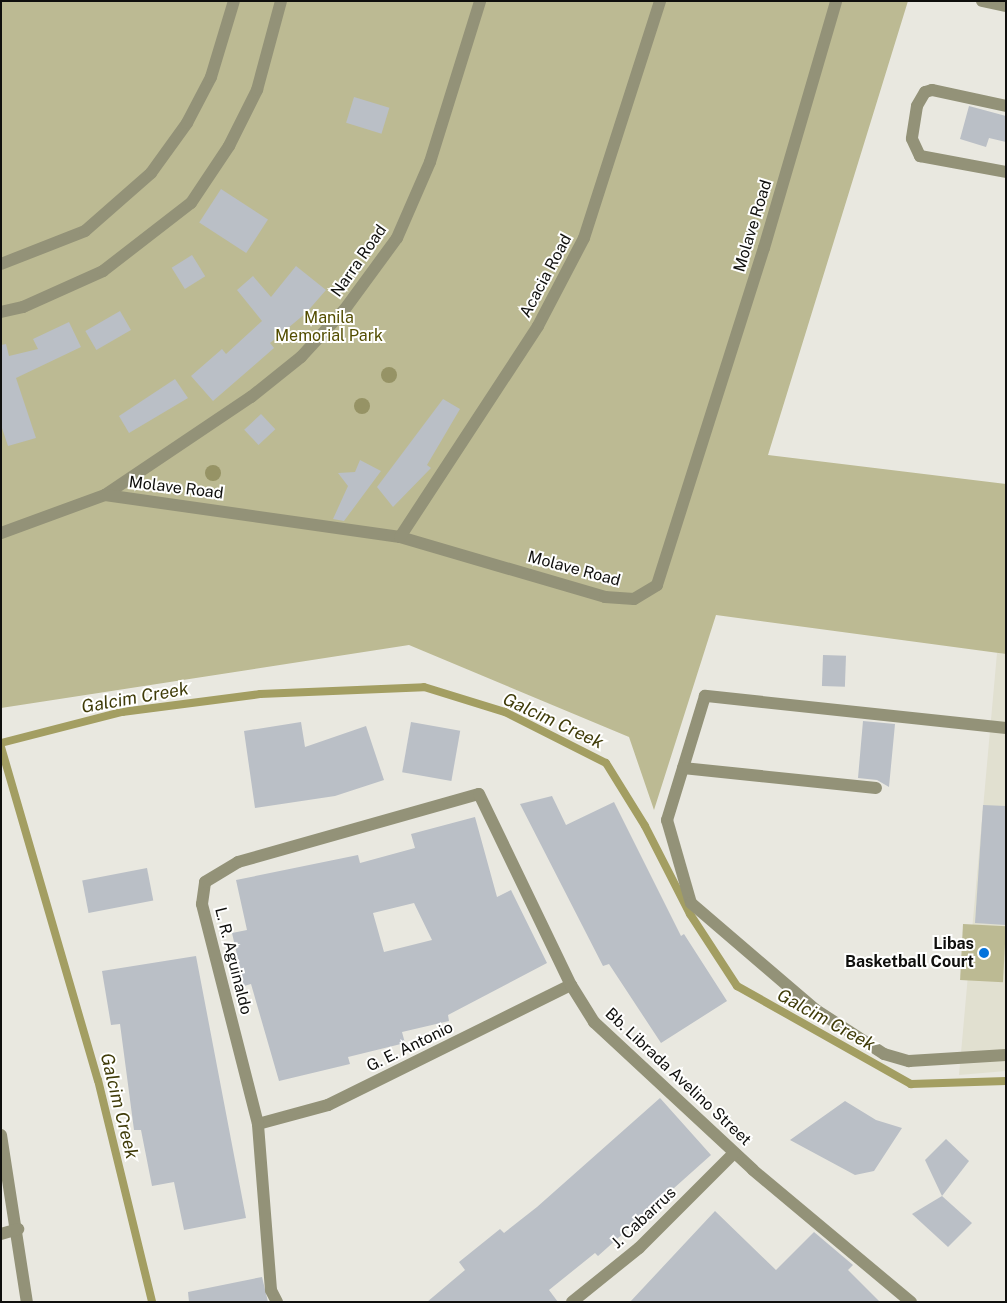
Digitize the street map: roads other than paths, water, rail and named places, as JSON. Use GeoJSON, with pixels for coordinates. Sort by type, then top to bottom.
{"type":"FeatureCollection","features":[{"type":"Feature","properties":{"kind":"street"},"geometry":{"type":"LineString","coordinates":[[1,264],[85,231],[151,173],[187,123],[211,77],[234,1]]}},
{"type":"Feature","properties":{"kind":"street"},"geometry":{"type":"LineString","coordinates":[[1,312],[23,308],[103,271],[191,203],[229,146],[258,90],[281,1]]}},
{"type":"Feature","properties":{"kind":"street","name":"Narra Road"},"geometry":{"type":"LineString","coordinates":[[105,495],[251,397],[301,357],[345,309],[397,238],[430,162],[480,1]]}},
{"type":"Feature","properties":{"kind":"street","name":"Acacia Road"},"geometry":{"type":"LineString","coordinates":[[400,537],[538,326],[584,238],[660,1]]}},
{"type":"Feature","properties":{"kind":"street","name":"Molave Road"},"geometry":{"type":"LineString","coordinates":[[1,533],[105,495],[400,537],[605,597],[634,599],[657,585],[764,248],[836,1]]}},
{"type":"Feature","properties":{"kind":"street"},"geometry":{"type":"LineString","coordinates":[[982,1],[1006,6]]}},
{"type":"Feature","properties":{"kind":"street"},"geometry":{"type":"LineString","coordinates":[[1006,106],[928,90],[922,93],[917,106],[912,140],[920,156],[1006,172]]}},
{"type":"Feature","properties":{"kind":"street"},"geometry":{"type":"LineString","coordinates":[[1006,728],[705,696],[667,820],[691,903],[816,1010],[884,1054],[909,1061],[942,1061],[1006,1055]]}},
{"type":"Feature","properties":{"kind":"street"},"geometry":{"type":"LineString","coordinates":[[684,768],[876,788]]}},
{"type":"Feature","properties":{"kind":"street","name":"Bb. Librada Avelino Street"},"geometry":{"type":"LineString","coordinates":[[479,794],[570,985],[594,1022],[734,1153],[911,1302]]}},
{"type":"Feature","properties":{"kind":"street","name":"L. R. Aguinaldo"},"geometry":{"type":"LineString","coordinates":[[277,1302],[272,1290],[258,1124],[202,904],[205,882],[238,862],[479,794]]}},
{"type":"Feature","properties":{"kind":"street","name":"G. E. Antonio"},"geometry":{"type":"LineString","coordinates":[[258,1124],[328,1105],[570,985]]}},
{"type":"Feature","properties":{"kind":"street"},"geometry":{"type":"LineString","coordinates":[[1,1135],[18,1230],[27,1302]]}},
{"type":"Feature","properties":{"kind":"street","name":"J. Cabarrus"},"geometry":{"type":"LineString","coordinates":[[572,1302],[639,1248],[734,1153]]}},
{"type":"Feature","properties":{"kind":"street"},"geometry":{"type":"LineString","coordinates":[[1,1234],[18,1230]]}},
{"type":"Feature","properties":{"kind":"waterway","name":"Galcim Creek"},"geometry":{"type":"LineString","coordinates":[[1,743],[122,712],[260,694],[424,687],[505,712],[606,763],[645,826],[690,914],[737,986],[911,1084],[1006,1081]]}},
{"type":"Feature","properties":{"kind":"waterway","name":"Galcim Creek"},"geometry":{"type":"LineString","coordinates":[[1,747],[98,1080],[152,1302]]}},
{"type":"Feature","properties":{"kind":"place","name":"Libas Basketball Court"},"geometry":{"type":"Point","coordinates":[984,953]}},
{"type":"Feature","properties":{"kind":"park label","name":"Manila Memorial Park"},"geometry":{"type":"Point","coordinates":[329,327]}}]}
